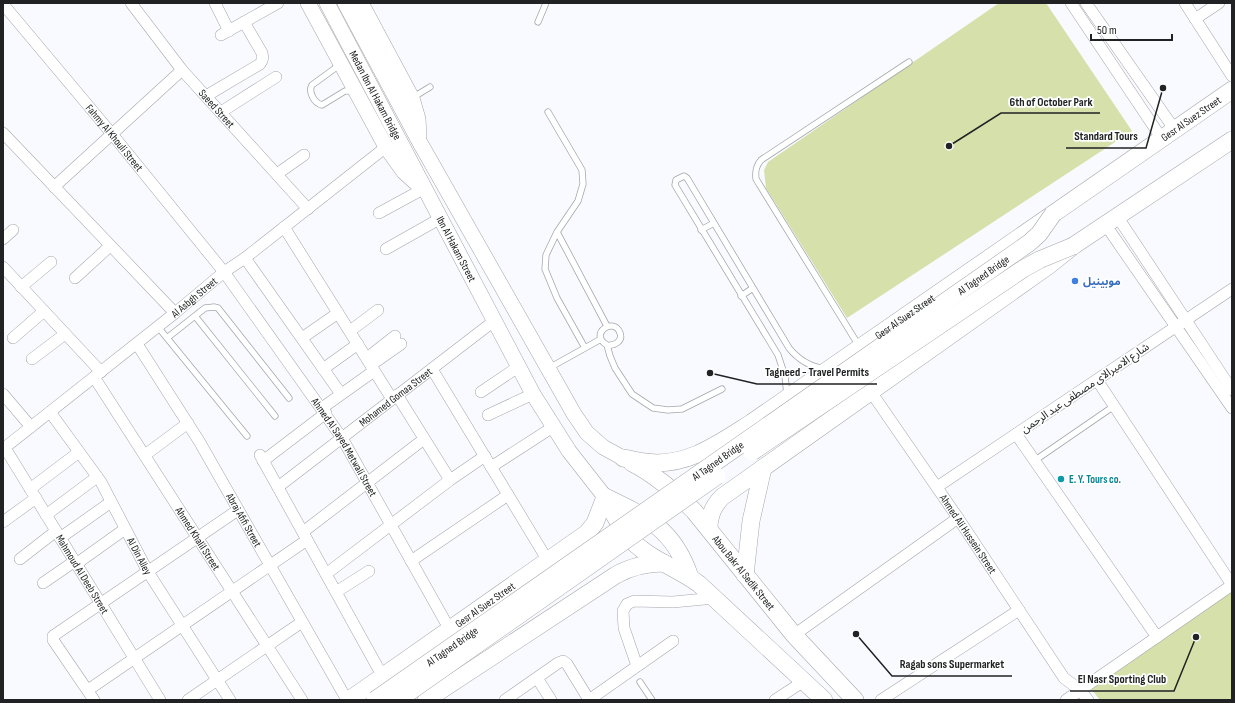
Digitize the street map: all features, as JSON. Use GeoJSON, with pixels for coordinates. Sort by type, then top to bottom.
{"type":"FeatureCollection","features":[{"type":"Feature","properties":{"kind":"main road","name":"Ibn Al Hakam Street"},"geometry":{"type":"LineString","coordinates":[[308,3],[386,147],[404,172],[415,182],[425,188],[533,394],[553,427],[605,497]]}},
{"type":"Feature","properties":{"kind":"main road","name":"Medan Ibn Al Hakam Bridge"},"geometry":{"type":"LineString","coordinates":[[327,3],[425,188]]}},
{"type":"Feature","properties":{"kind":"main road","name":"Medan Ibn Al Hakam Bridge"},"geometry":{"type":"LineString","coordinates":[[345,3],[405,100]]}},
{"type":"Feature","properties":{"kind":"main road","name":"Ibn Al Hakam Street"},"geometry":{"type":"LineString","coordinates":[[361,3],[405,100],[418,119],[419,140],[548,369],[574,414],[587,433],[604,447],[623,458]]}},
{"type":"Feature","properties":{"kind":"main road","name":"Gesr Al Suez Street"},"geometry":{"type":"LineString","coordinates":[[623,458],[645,462],[668,462],[690,458],[711,448],[751,423],[1232,90]]}},
{"type":"Feature","properties":{"kind":"main road"},"geometry":{"type":"LineString","coordinates":[[709,528],[712,511],[722,496],[1048,266],[1073,246],[1232,140]]}},
{"type":"Feature","properties":{"kind":"main road","name":"Al Tagned Bridge"},"geometry":{"type":"LineString","coordinates":[[374,700],[766,428],[1029,243],[1039,234],[1053,214]]}},
{"type":"Feature","properties":{"kind":"main road","name":"Al Tagned Bridge"},"geometry":{"type":"LineString","coordinates":[[398,700],[746,456],[1003,282],[1039,260],[1073,246]]}},
{"type":"Feature","properties":{"kind":"main road"},"geometry":{"type":"LineString","coordinates":[[751,423],[750,432],[756,447],[765,455],[777,458]]}},
{"type":"Feature","properties":{"kind":"main road","name":"Abou Bakr Al Sedik Street"},"geometry":{"type":"LineString","coordinates":[[623,458],[643,468],[673,490],[694,511],[794,635],[855,700]]}},
{"type":"Feature","properties":{"kind":"main road"},"geometry":{"type":"LineString","coordinates":[[745,574],[751,521],[763,468]]}},
{"type":"Feature","properties":{"kind":"main road","name":"Gesr Al Suez Street"},"geometry":{"type":"LineString","coordinates":[[348,700],[528,576],[587,533],[595,523],[605,497]]}},
{"type":"Feature","properties":{"kind":"main road"},"geometry":{"type":"LineString","coordinates":[[605,497],[626,534],[644,551],[690,577],[715,598],[824,700]]}},
{"type":"Feature","properties":{"kind":"main road"},"geometry":{"type":"LineString","coordinates":[[605,497],[640,514],[657,525],[678,549],[690,577]]}},
{"type":"Feature","properties":{"kind":"main road"},"geometry":{"type":"LineString","coordinates":[[426,700],[625,570],[644,564],[664,563]]}},
{"type":"Feature","properties":{"kind":"main road"},"geometry":{"type":"LineString","coordinates":[[528,576],[536,575],[545,577],[558,588],[560,605],[558,613]]}},
{"type":"Feature","properties":{"kind":"street","name":"Saeed Street"},"geometry":{"type":"LineString","coordinates":[[131,3],[182,70],[308,209]]}},
{"type":"Feature","properties":{"kind":"street"},"geometry":{"type":"LineString","coordinates":[[215,3],[225,33],[278,3]]}},
{"type":"Feature","properties":{"kind":"street"},"geometry":{"type":"LineString","coordinates":[[1070,3],[1168,134]]}},
{"type":"Feature","properties":{"kind":"street"},"geometry":{"type":"LineString","coordinates":[[1086,3],[1168,134]]}},
{"type":"Feature","properties":{"kind":"street"},"geometry":{"type":"LineString","coordinates":[[1185,3],[1232,76]]}},
{"type":"Feature","properties":{"kind":"street"},"geometry":{"type":"LineString","coordinates":[[1195,19],[1219,3]]}},
{"type":"Feature","properties":{"kind":"street","name":"Fahmy Al Khouli Street"},"geometry":{"type":"LineString","coordinates":[[3,4],[112,134],[224,272]]}},
{"type":"Feature","properties":{"kind":"street"},"geometry":{"type":"LineString","coordinates":[[206,96],[262,61],[262,53],[244,22]]}},
{"type":"Feature","properties":{"kind":"street"},"geometry":{"type":"LineString","coordinates":[[54,187],[182,70]]}},
{"type":"Feature","properties":{"kind":"street"},"geometry":{"type":"LineString","coordinates":[[221,112],[276,77]]}},
{"type":"Feature","properties":{"kind":"street"},"geometry":{"type":"LineString","coordinates":[[3,133],[175,313]]}},
{"type":"Feature","properties":{"kind":"street","name":"Al Asbgh Street"},"geometry":{"type":"LineString","coordinates":[[4,448],[137,344],[224,272],[245,258],[386,147]]}},
{"type":"Feature","properties":{"kind":"street"},"geometry":{"type":"LineString","coordinates":[[277,174],[304,155]]}},
{"type":"Feature","properties":{"kind":"street"},"geometry":{"type":"LineString","coordinates":[[379,213],[425,188]]}},
{"type":"Feature","properties":{"kind":"street"},"geometry":{"type":"LineString","coordinates":[[386,249],[441,218]]}},
{"type":"Feature","properties":{"kind":"street"},"geometry":{"type":"LineString","coordinates":[[1111,220],[1186,320],[1232,390]]}},
{"type":"Feature","properties":{"kind":"street"},"geometry":{"type":"LineString","coordinates":[[1111,220],[1176,327],[1232,408]]}},
{"type":"Feature","properties":{"kind":"street"},"geometry":{"type":"LineString","coordinates":[[284,227],[371,365],[424,439],[450,480]]}},
{"type":"Feature","properties":{"kind":"street"},"geometry":{"type":"LineString","coordinates":[[3,239],[13,230]]}},
{"type":"Feature","properties":{"kind":"street"},"geometry":{"type":"LineString","coordinates":[[75,278],[110,246]]}},
{"type":"Feature","properties":{"kind":"street"},"geometry":{"type":"LineString","coordinates":[[245,258],[341,394]]}},
{"type":"Feature","properties":{"kind":"street"},"geometry":{"type":"LineString","coordinates":[[21,287],[51,262]]}},
{"type":"Feature","properties":{"kind":"street","name":"Ahmed Khalil Street"},"geometry":{"type":"LineString","coordinates":[[3,267],[65,334],[98,374],[145,455],[302,700]]}},
{"type":"Feature","properties":{"kind":"street","name":"Ahmed Al Sayed Metwali Street"},"geometry":{"type":"LineString","coordinates":[[224,272],[342,438],[450,630]]}},
{"type":"Feature","properties":{"kind":"street","name":"شارع الاميرالاى مصطفى عبد الرحمن"},"geometry":{"type":"LineString","coordinates":[[937,487],[1232,289]]}},
{"type":"Feature","properties":{"kind":"street"},"geometry":{"type":"LineString","coordinates":[[350,331],[378,310]]}},
{"type":"Feature","properties":{"kind":"street"},"geometry":{"type":"LineString","coordinates":[[13,338],[44,311]]}},
{"type":"Feature","properties":{"kind":"street"},"geometry":{"type":"LineString","coordinates":[[302,338],[338,313]]}},
{"type":"Feature","properties":{"kind":"street","name":"Mohamed Gomaa Street"},"geometry":{"type":"LineString","coordinates":[[278,487],[494,321]]}},
{"type":"Feature","properties":{"kind":"street"},"geometry":{"type":"LineString","coordinates":[[32,359],[65,334]]}},
{"type":"Feature","properties":{"kind":"street"},"geometry":{"type":"LineString","coordinates":[[383,677],[262,458],[324,411],[398,340]]}},
{"type":"Feature","properties":{"kind":"street","name":"Abraj Afifi Street"},"geometry":{"type":"LineString","coordinates":[[137,344],[188,423],[348,700]]}},
{"type":"Feature","properties":{"kind":"street"},"geometry":{"type":"LineString","coordinates":[[323,369],[358,344]]}},
{"type":"Feature","properties":{"kind":"street"},"geometry":{"type":"LineString","coordinates":[[481,392],[518,367]]}},
{"type":"Feature","properties":{"kind":"street"},"geometry":{"type":"LineString","coordinates":[[432,369],[548,561]]}},
{"type":"Feature","properties":{"kind":"street"},"geometry":{"type":"LineString","coordinates":[[1068,700],[1080,690],[1232,585],[1097,380]]}},
{"type":"Feature","properties":{"kind":"street","name":"Ahmed Ali Hussein Street"},"geometry":{"type":"LineString","coordinates":[[871,392],[958,518],[1064,678],[1080,690],[1088,700]]}},
{"type":"Feature","properties":{"kind":"street"},"geometry":{"type":"LineString","coordinates":[[3,394],[31,427]]}},
{"type":"Feature","properties":{"kind":"street"},"geometry":{"type":"LineString","coordinates":[[488,415],[533,394]]}},
{"type":"Feature","properties":{"kind":"street","name":"Al Din Alley"},"geometry":{"type":"LineString","coordinates":[[50,412],[97,477],[148,572],[230,700]]}},
{"type":"Feature","properties":{"kind":"street"},"geometry":{"type":"LineString","coordinates":[[145,455],[188,423]]}},
{"type":"Feature","properties":{"kind":"street"},"geometry":{"type":"LineString","coordinates":[[492,467],[553,427]]}},
{"type":"Feature","properties":{"kind":"street"},"geometry":{"type":"LineString","coordinates":[[1016,434],[1157,637]]}},
{"type":"Feature","properties":{"kind":"street"},"geometry":{"type":"LineString","coordinates":[[88,690],[270,566],[367,483],[424,439]]}},
{"type":"Feature","properties":{"kind":"street","name":"Mahmoud Al Deeb Street"},"geometry":{"type":"LineString","coordinates":[[4,448],[160,700]]}},
{"type":"Feature","properties":{"kind":"street"},"geometry":{"type":"LineString","coordinates":[[3,522],[79,452]]}},
{"type":"Feature","properties":{"kind":"street"},"geometry":{"type":"LineString","coordinates":[[326,574],[450,480],[485,456]]}},
{"type":"Feature","properties":{"kind":"street"},"geometry":{"type":"LineString","coordinates":[[46,515],[97,477]]}},
{"type":"Feature","properties":{"kind":"street"},"geometry":{"type":"LineString","coordinates":[[411,561],[508,495]]}},
{"type":"Feature","properties":{"kind":"street"},"geometry":{"type":"LineString","coordinates":[[20,559],[111,502]]}},
{"type":"Feature","properties":{"kind":"street"},"geometry":{"type":"LineString","coordinates":[[94,700],[53,640],[54,635],[238,510]]}},
{"type":"Feature","properties":{"kind":"street"},"geometry":{"type":"LineString","coordinates":[[794,635],[958,518]]}},
{"type":"Feature","properties":{"kind":"street"},"geometry":{"type":"LineString","coordinates":[[43,583],[76,563],[125,529]]}},
{"type":"Feature","properties":{"kind":"street"},"geometry":{"type":"LineString","coordinates":[[336,592],[369,571]]}},
{"type":"Feature","properties":{"kind":"street"},"geometry":{"type":"LineString","coordinates":[[637,666],[624,628],[623,611],[627,604],[634,601],[672,602],[715,598]]}},
{"type":"Feature","properties":{"kind":"street"},"geometry":{"type":"LineString","coordinates":[[881,700],[1019,610]]}},
{"type":"Feature","properties":{"kind":"street"},"geometry":{"type":"LineString","coordinates":[[188,700],[302,622]]}},
{"type":"Feature","properties":{"kind":"street"},"geometry":{"type":"LineString","coordinates":[[505,700],[560,662],[565,662],[589,700],[673,641]]}},
{"type":"Feature","properties":{"kind":"street"},"geometry":{"type":"LineString","coordinates":[[537,678],[551,700]]}},
{"type":"Feature","properties":{"kind":"street","name":"Ahmed Ali Hussein Street"},"geometry":{"type":"LineString","coordinates":[[1064,678],[1068,700]]}},
{"type":"Feature","properties":{"kind":"street"},"geometry":{"type":"LineString","coordinates":[[775,700],[804,680]]}},
{"type":"Feature","properties":{"kind":"lane"},"geometry":{"type":"LineString","coordinates":[[538,22],[546,3]]}},
{"type":"Feature","properties":{"kind":"lane"},"geometry":{"type":"LineString","coordinates":[[339,60],[334,69],[312,85],[311,93],[317,103],[322,105],[345,91],[356,91]]}},
{"type":"Feature","properties":{"kind":"lane"},"geometry":{"type":"LineString","coordinates":[[860,348],[756,178],[755,172],[757,165],[761,160],[909,62]]}},
{"type":"Feature","properties":{"kind":"lane"},"geometry":{"type":"LineString","coordinates":[[405,100],[430,87]]}},
{"type":"Feature","properties":{"kind":"lane"},"geometry":{"type":"LineString","coordinates":[[548,112],[582,170],[583,184],[578,201],[557,232],[546,255],[545,269],[557,298],[585,348]]}},
{"type":"Feature","properties":{"kind":"lane"},"geometry":{"type":"LineString","coordinates":[[787,398],[785,376],[778,355],[701,230],[675,185],[676,180],[684,176],[687,178],[789,348],[796,357],[806,364],[817,368],[828,369]]}},
{"type":"Feature","properties":{"kind":"lane"},"geometry":{"type":"LineString","coordinates":[[701,230],[714,223]]}},
{"type":"Feature","properties":{"kind":"lane"},"geometry":{"type":"LineString","coordinates":[[557,232],[607,326]]}},
{"type":"Feature","properties":{"kind":"lane"},"geometry":{"type":"LineString","coordinates":[[741,296],[753,288]]}},
{"type":"Feature","properties":{"kind":"lane"},"geometry":{"type":"LineString","coordinates":[[167,338],[205,308],[218,308],[289,398]]}},
{"type":"Feature","properties":{"kind":"lane"},"geometry":{"type":"LineString","coordinates":[[195,316],[275,416]]}},
{"type":"Feature","properties":{"kind":"lane"},"geometry":{"type":"LineString","coordinates":[[158,326],[247,436]]}},
{"type":"Feature","properties":{"kind":"lane"},"geometry":{"type":"LineString","coordinates":[[607,326],[616,327],[621,335],[617,344],[612,346],[603,343],[601,339],[601,334],[607,326]]}},
{"type":"Feature","properties":{"kind":"lane"},"geometry":{"type":"LineString","coordinates":[[548,369],[601,339]]}},
{"type":"Feature","properties":{"kind":"lane"},"geometry":{"type":"LineString","coordinates":[[608,345],[610,356],[615,368],[632,394],[653,408],[668,410],[682,409],[722,389]]}},
{"type":"Feature","properties":{"kind":"lane"},"geometry":{"type":"LineString","coordinates":[[1034,461],[1114,406]]}},
{"type":"Feature","properties":{"kind":"lane"},"geometry":{"type":"LineString","coordinates":[[640,682],[652,700]]}},
{"type":"Feature","properties":{"kind":"green space"},"geometry":{"type":"Polygon","coordinates":[[[999,3],[1046,3],[1132,131],[847,318],[766,188],[764,170],[768,162],[999,3]]]}},
{"type":"Feature","properties":{"kind":"green space"},"geometry":{"type":"Polygon","coordinates":[[[1232,589],[1232,700],[1100,700],[1088,685],[1232,589]]]}},
{"type":"Feature","properties":{"kind":"place","name":"Standard Tours"},"geometry":{"type":"Point","coordinates":[1163,88]}},
{"type":"Feature","properties":{"kind":"place","name":"6th of October Park"},"geometry":{"type":"Point","coordinates":[949,146]}},
{"type":"Feature","properties":{"kind":"place","name":"موبينيل"},"geometry":{"type":"Point","coordinates":[1075,281]}},
{"type":"Feature","properties":{"kind":"place","name":"Tagneed - Travel Permits"},"geometry":{"type":"Point","coordinates":[710,373]}},
{"type":"Feature","properties":{"kind":"place","name":"E. Y. Tours co."},"geometry":{"type":"Point","coordinates":[1061,479]}},
{"type":"Feature","properties":{"kind":"place","name":"Ragab sons Supermarket"},"geometry":{"type":"Point","coordinates":[856,634]}},
{"type":"Feature","properties":{"kind":"place","name":"El Nasr Sporting Club"},"geometry":{"type":"Point","coordinates":[1196,637]}}]}
